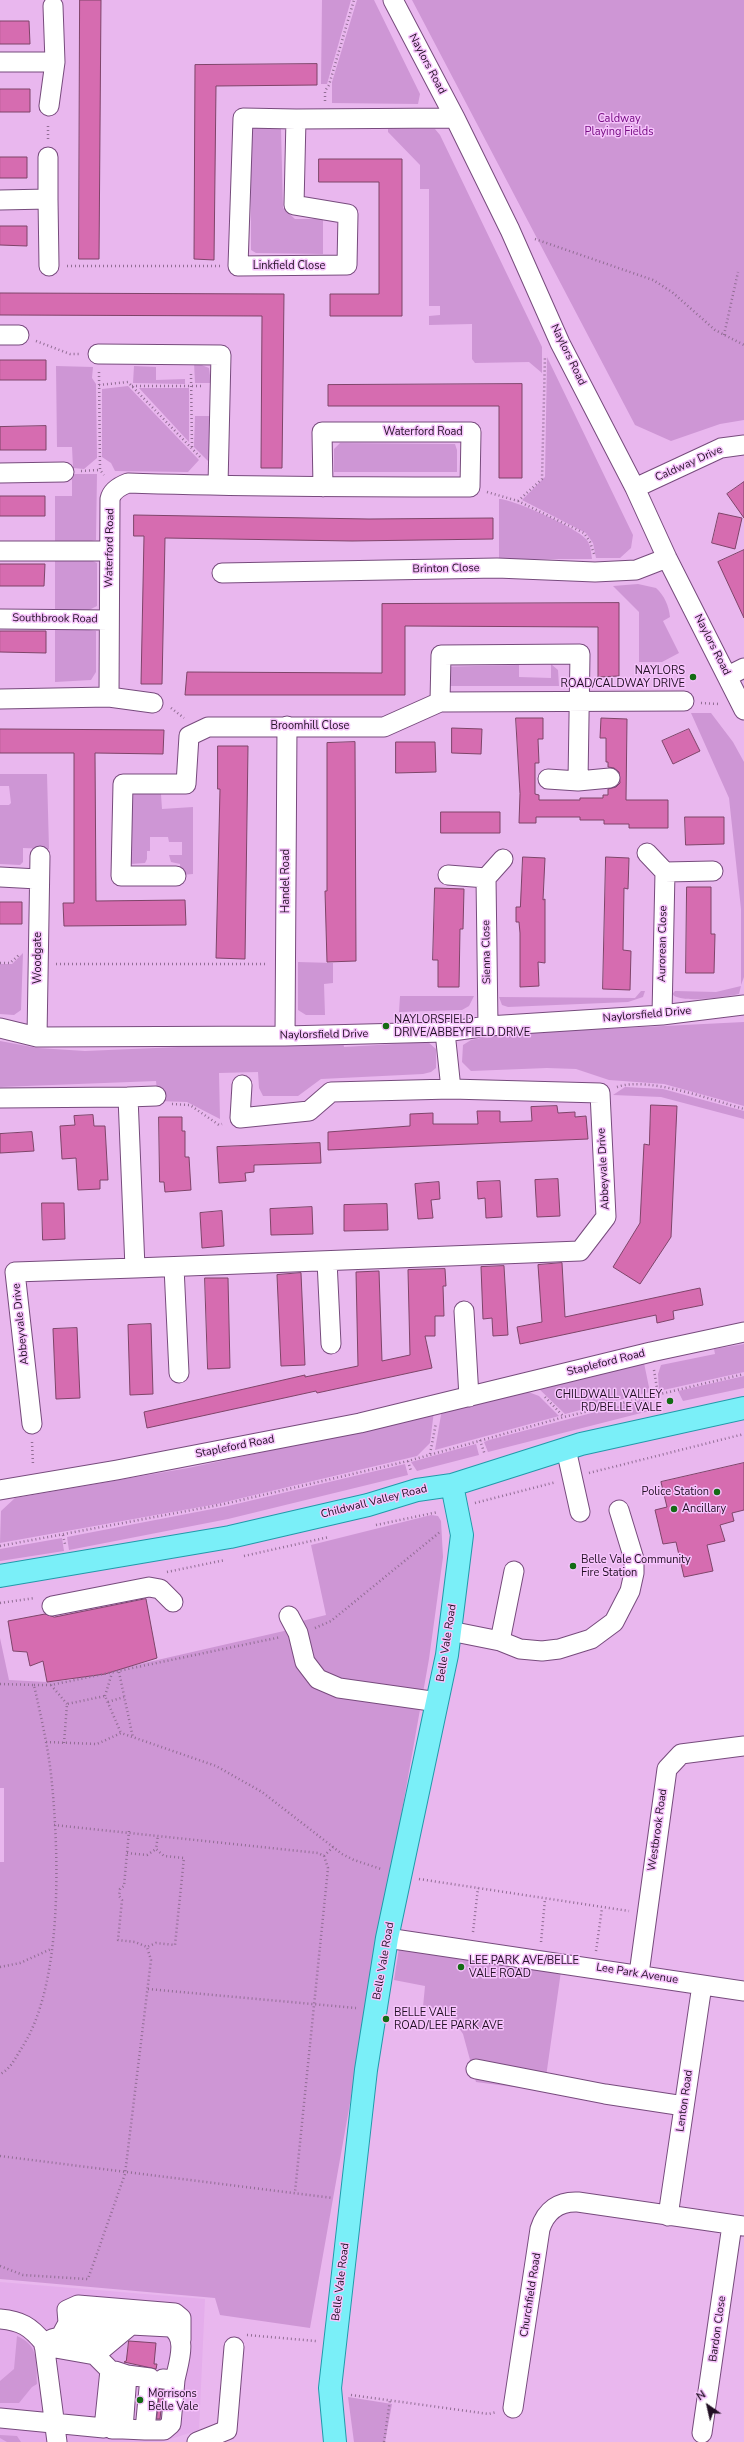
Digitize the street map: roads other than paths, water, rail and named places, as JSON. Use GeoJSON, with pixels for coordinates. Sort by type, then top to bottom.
{"type":"FeatureCollection","features":[{"type":"Feature","properties":{"kind":"main road","name":"Childwall Valley Road"},"geometry":{"type":"LineString","coordinates":[[0,1576],[230,1537],[368,1505],[417,1490],[452,1485],[566,1449],[744,1408]]}},
{"type":"Feature","properties":{"kind":"main road","name":"Belle Vale Road"},"geometry":{"type":"LineString","coordinates":[[336,2442],[332,2419],[330,2388],[366,2070],[388,1938],[438,1702],[450,1631],[462,1535],[452,1485]]}},
{"type":"Feature","properties":{"kind":"street","name":"Naylors Road"},"geometry":{"type":"LineString","coordinates":[[393,0],[455,118],[510,230],[560,343],[635,488],[667,558],[736,672],[743,708]]}},
{"type":"Feature","properties":{"kind":"street"},"geometry":{"type":"LineString","coordinates":[[49,106],[55,62],[53,6]]}},
{"type":"Feature","properties":{"kind":"street"},"geometry":{"type":"LineString","coordinates":[[0,62],[55,62]]}},
{"type":"Feature","properties":{"kind":"street","name":"Linkfield Close"},"geometry":{"type":"LineString","coordinates":[[296,119],[294,205],[348,214],[347,265],[238,266],[243,118],[455,118]]}},
{"type":"Feature","properties":{"kind":"street"},"geometry":{"type":"LineString","coordinates":[[48,157],[49,266]]}},
{"type":"Feature","properties":{"kind":"street"},"geometry":{"type":"LineString","coordinates":[[0,200],[48,199]]}},
{"type":"Feature","properties":{"kind":"street"},"geometry":{"type":"LineString","coordinates":[[0,335],[19,335]]}},
{"type":"Feature","properties":{"kind":"street"},"geometry":{"type":"LineString","coordinates":[[98,354],[222,354],[218,478],[323,487]]}},
{"type":"Feature","properties":{"kind":"street","name":"Waterford Road"},"geometry":{"type":"LineString","coordinates":[[322,432],[471,432],[470,487],[323,487],[322,432]]}},
{"type":"Feature","properties":{"kind":"street","name":"Caldway Drive"},"geometry":{"type":"LineString","coordinates":[[635,488],[721,448],[744,445]]}},
{"type":"Feature","properties":{"kind":"street"},"geometry":{"type":"LineString","coordinates":[[0,473],[64,472]]}},
{"type":"Feature","properties":{"kind":"street","name":"Waterford Road"},"geometry":{"type":"LineString","coordinates":[[109,697],[110,499],[116,489],[128,483],[218,478]]}},
{"type":"Feature","properties":{"kind":"street"},"geometry":{"type":"LineString","coordinates":[[0,551],[109,551]]}},
{"type":"Feature","properties":{"kind":"street","name":"Brinton Close"},"geometry":{"type":"LineString","coordinates":[[222,572],[497,568],[595,572],[636,570],[667,558]]}},
{"type":"Feature","properties":{"kind":"street","name":"Southbrook Road"},"geometry":{"type":"LineString","coordinates":[[0,619],[109,620]]}},
{"type":"Feature","properties":{"kind":"street"},"geometry":{"type":"LineString","coordinates":[[440,702],[441,656],[580,654],[577,702],[578,781]]}},
{"type":"Feature","properties":{"kind":"street"},"geometry":{"type":"LineString","coordinates":[[0,699],[109,697],[153,703]]}},
{"type":"Feature","properties":{"kind":"street","name":"Broomhill Close"},"geometry":{"type":"LineString","coordinates":[[176,876],[122,876],[123,784],[186,784],[189,736],[208,727],[384,727],[440,702],[684,701]]}},
{"type":"Feature","properties":{"kind":"street","name":"Handel Road"},"geometry":{"type":"LineString","coordinates":[[285,1036],[287,726]]}},
{"type":"Feature","properties":{"kind":"street"},"geometry":{"type":"LineString","coordinates":[[548,779],[578,781],[610,778]]}},
{"type":"Feature","properties":{"kind":"street"},"geometry":{"type":"LineString","coordinates":[[647,854],[665,872],[713,871]]}},
{"type":"Feature","properties":{"kind":"street","name":"Woodgate"},"geometry":{"type":"LineString","coordinates":[[37,1037],[38,879],[40,856]]}},
{"type":"Feature","properties":{"kind":"street"},"geometry":{"type":"LineString","coordinates":[[448,875],[486,878],[503,859]]}},
{"type":"Feature","properties":{"kind":"street","name":"Aurorean Close"},"geometry":{"type":"LineString","coordinates":[[662,1015],[665,872]]}},
{"type":"Feature","properties":{"kind":"street"},"geometry":{"type":"LineString","coordinates":[[0,877],[38,879]]}},
{"type":"Feature","properties":{"kind":"street","name":"Sienna Close"},"geometry":{"type":"LineString","coordinates":[[486,878],[488,1026]]}},
{"type":"Feature","properties":{"kind":"street","name":"Naylorsfield Drive"},"geometry":{"type":"LineString","coordinates":[[0,1028],[37,1037],[285,1036],[445,1032],[488,1026],[662,1015],[744,1005]]}},
{"type":"Feature","properties":{"kind":"street"},"geometry":{"type":"LineString","coordinates":[[242,1085],[240,1118],[309,1111],[331,1092],[452,1089],[445,1032]]}},
{"type":"Feature","properties":{"kind":"street","name":"Abbeyvale Drive"},"geometry":{"type":"LineString","coordinates":[[32,1424],[15,1272],[580,1251],[606,1217],[600,1093],[452,1089]]}},
{"type":"Feature","properties":{"kind":"street"},"geometry":{"type":"LineString","coordinates":[[0,1098],[156,1096]]}},
{"type":"Feature","properties":{"kind":"street"},"geometry":{"type":"LineString","coordinates":[[128,1097],[135,1268]]}},
{"type":"Feature","properties":{"kind":"street"},"geometry":{"type":"LineString","coordinates":[[327,1261],[331,1344]]}},
{"type":"Feature","properties":{"kind":"street"},"geometry":{"type":"LineString","coordinates":[[174,1267],[179,1373]]}},
{"type":"Feature","properties":{"kind":"street"},"geometry":{"type":"LineString","coordinates":[[464,1311],[469,1397]]}},
{"type":"Feature","properties":{"kind":"street","name":"Stapleford Road"},"geometry":{"type":"LineString","coordinates":[[0,1490],[360,1423],[651,1352],[744,1332]]}},
{"type":"Feature","properties":{"kind":"street"},"geometry":{"type":"LineString","coordinates":[[566,1449],[580,1512]]}},
{"type":"Feature","properties":{"kind":"street"},"geometry":{"type":"LineString","coordinates":[[450,1631],[500,1641],[520,1649],[542,1652],[559,1649],[591,1639],[614,1622],[630,1591],[634,1573],[634,1559],[619,1510]]}},
{"type":"Feature","properties":{"kind":"street"},"geometry":{"type":"LineString","coordinates":[[500,1641],[514,1570]]}},
{"type":"Feature","properties":{"kind":"street"},"geometry":{"type":"LineString","coordinates":[[52,1606],[149,1587],[160,1589],[173,1602]]}},
{"type":"Feature","properties":{"kind":"street"},"geometry":{"type":"LineString","coordinates":[[289,1616],[298,1633],[305,1662],[318,1679],[340,1688],[438,1702]]}},
{"type":"Feature","properties":{"kind":"street","name":"Westbrook Road"},"geometry":{"type":"LineString","coordinates":[[639,1974],[646,1913],[667,1769],[681,1754],[744,1746]]}},
{"type":"Feature","properties":{"kind":"street","name":"Lee Park Avenue"},"geometry":{"type":"LineString","coordinates":[[388,1938],[639,1974],[744,1991]]}},
{"type":"Feature","properties":{"kind":"street","name":"Lenton Road"},"geometry":{"type":"LineString","coordinates":[[668,2216],[702,1985]]}},
{"type":"Feature","properties":{"kind":"street"},"geometry":{"type":"LineString","coordinates":[[476,2069],[605,2094],[684,2106]]}},
{"type":"Feature","properties":{"kind":"street","name":"Churchfield Road"},"geometry":{"type":"LineString","coordinates":[[513,2408],[540,2229],[550,2211],[560,2204],[578,2202],[738,2226]]}},
{"type":"Feature","properties":{"kind":"street","name":"Bardon Close"},"geometry":{"type":"LineString","coordinates":[[702,2433],[738,2226]]}},
{"type":"Feature","properties":{"kind":"street"},"geometry":{"type":"LineString","coordinates":[[0,2418],[57,2433],[104,2428],[164,2430],[171,2424],[175,2380],[181,2340],[181,2318],[175,2313],[78,2305],[67,2310],[65,2329]]}},
{"type":"Feature","properties":{"kind":"street"},"geometry":{"type":"LineString","coordinates":[[0,2319],[18,2320],[38,2335],[44,2344],[57,2433]]}},
{"type":"Feature","properties":{"kind":"street"},"geometry":{"type":"LineString","coordinates":[[44,2344],[78,2320],[119,2332]]}},
{"type":"Feature","properties":{"kind":"street"},"geometry":{"type":"LineString","coordinates":[[95,2355],[119,2332],[131,2325],[170,2327],[176,2330],[181,2340]]}},
{"type":"Feature","properties":{"kind":"street"},"geometry":{"type":"LineString","coordinates":[[44,2344],[95,2355],[119,2372],[150,2378],[175,2380]]}},
{"type":"Feature","properties":{"kind":"street"},"geometry":{"type":"LineString","coordinates":[[197,2442],[227,2430],[234,2347]]}},
{"type":"Feature","properties":{"kind":"street"},"geometry":{"type":"LineString","coordinates":[[104,2428],[119,2372]]}},
{"type":"Feature","properties":{"kind":"street"},"geometry":{"type":"LineString","coordinates":[[119,2372],[123,2429]]}},
{"type":"Feature","properties":{"kind":"street"},"geometry":{"type":"LineString","coordinates":[[145,2430],[150,2378]]}},
{"type":"Feature","properties":{"kind":"street"},"geometry":{"type":"LineString","coordinates":[[328,2442],[332,2419]]}},
{"type":"Feature","properties":{"kind":"place","name":"NAYLORS ROAD/CALDWAY DRIVE"},"geometry":{"type":"Point","coordinates":[693,677]}},
{"type":"Feature","properties":{"kind":"place","name":"NAYLORSFIELD DRIVE/ABBEYFIELD DRIVE"},"geometry":{"type":"Point","coordinates":[386,1026]}},
{"type":"Feature","properties":{"kind":"place","name":"CHILDWALL VALLEY RD/BELLE VALE"},"geometry":{"type":"Point","coordinates":[670,1401]}},
{"type":"Feature","properties":{"kind":"place","name":"Police Station"},"geometry":{"type":"Point","coordinates":[717,1492]}},
{"type":"Feature","properties":{"kind":"place","name":"Ancillary"},"geometry":{"type":"Point","coordinates":[674,1509]}},
{"type":"Feature","properties":{"kind":"place","name":"Belle Vale Community Fire Station"},"geometry":{"type":"Point","coordinates":[573,1566]}},
{"type":"Feature","properties":{"kind":"place","name":"LEE PARK AVE/BELLE VALE ROAD"},"geometry":{"type":"Point","coordinates":[461,1967]}},
{"type":"Feature","properties":{"kind":"place","name":"BELLE VALE ROAD/LEE PARK AVE"},"geometry":{"type":"Point","coordinates":[386,2019]}},
{"type":"Feature","properties":{"kind":"place","name":"Morrisons Belle Vale"},"geometry":{"type":"Point","coordinates":[140,2400]}},
{"type":"Feature","properties":{"kind":"park label","name":"Caldway Playing Fields"},"geometry":{"type":"Point","coordinates":[619,125]}}]}
